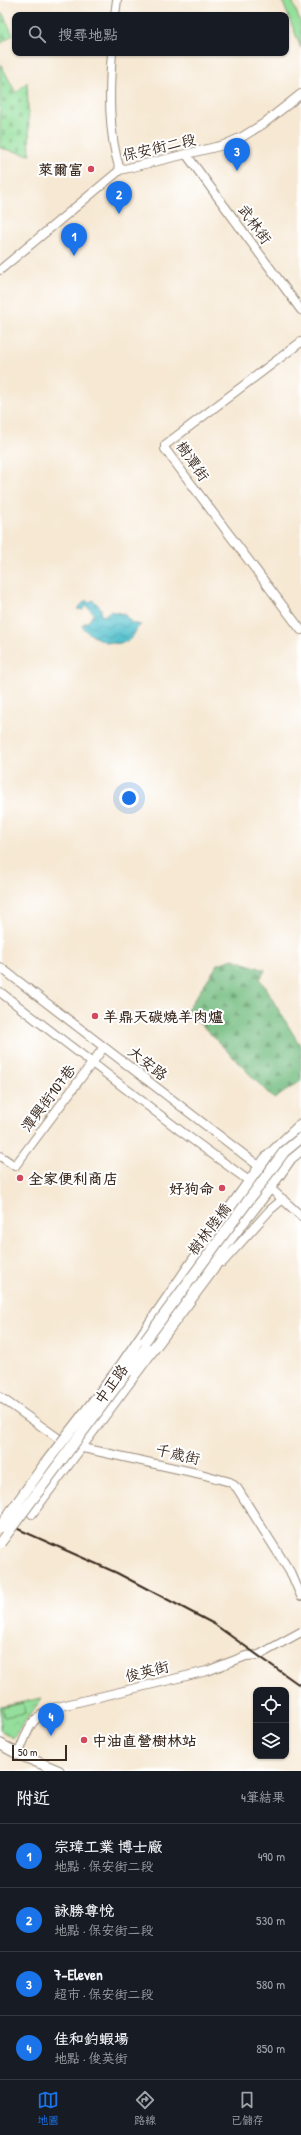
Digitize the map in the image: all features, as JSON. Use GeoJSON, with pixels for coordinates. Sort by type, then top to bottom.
{"type":"FeatureCollection","features":[{"type":"Feature","properties":{"kind":"main road"},"geometry":{"type":"LineString","coordinates":[[249,1181],[266,1158],[301,1124]]}},
{"type":"Feature","properties":{"kind":"main road","name":"樹林陸橋"},"geometry":{"type":"LineString","coordinates":[[0,1543],[145,1341],[284,1152],[301,1138]]}},
{"type":"Feature","properties":{"kind":"main road"},"geometry":{"type":"LineString","coordinates":[[241,1226],[291,1158],[301,1150]]}},
{"type":"Feature","properties":{"kind":"main road","name":"樹林陸橋"},"geometry":{"type":"LineString","coordinates":[[124,1370],[210,1236],[249,1181]]}},
{"type":"Feature","properties":{"kind":"main road","name":"樹林陸橋"},"geometry":{"type":"LineString","coordinates":[[0,1527],[124,1370],[241,1226]]}},
{"type":"Feature","properties":{"kind":"main road"},"geometry":{"type":"LineString","coordinates":[[0,1744],[18,1754],[59,1771]]}},
{"type":"Feature","properties":{"kind":"street"},"geometry":{"type":"LineString","coordinates":[[115,12],[117,0]]}},
{"type":"Feature","properties":{"kind":"street"},"geometry":{"type":"LineString","coordinates":[[112,56],[110,103],[117,160],[120,170]]}},
{"type":"Feature","properties":{"kind":"street","name":"保安街二段"},"geometry":{"type":"LineString","coordinates":[[0,270],[120,170],[213,148],[242,137],[263,124],[301,94]]}},
{"type":"Feature","properties":{"kind":"street","name":"武林街"},"geometry":{"type":"LineString","coordinates":[[186,154],[301,310]]}},
{"type":"Feature","properties":{"kind":"street","name":"樹潭街"},"geometry":{"type":"LineString","coordinates":[[301,342],[165,444],[165,449],[301,630]]}},
{"type":"Feature","properties":{"kind":"street","name":"大安路"},"geometry":{"type":"LineString","coordinates":[[0,967],[260,1167],[270,1188]]}},
{"type":"Feature","properties":{"kind":"street","name":"大安路"},"geometry":{"type":"LineString","coordinates":[[0,992],[249,1181],[270,1188],[301,1216]]}},
{"type":"Feature","properties":{"kind":"street","name":"潭興街107巷"},"geometry":{"type":"LineString","coordinates":[[0,1156],[15,1166],[104,1046]]}},
{"type":"Feature","properties":{"kind":"street"},"geometry":{"type":"LineString","coordinates":[[214,1271],[242,1243],[270,1210],[283,1199]]}},
{"type":"Feature","properties":{"kind":"street"},"geometry":{"type":"LineString","coordinates":[[214,1271],[241,1226]]}},
{"type":"Feature","properties":{"kind":"street","name":"中正路"},"geometry":{"type":"LineString","coordinates":[[32,1514],[83,1448],[214,1271]]}},
{"type":"Feature","properties":{"kind":"street","name":"千歲街"},"geometry":{"type":"LineString","coordinates":[[0,1397],[58,1438],[83,1448],[201,1474],[230,1482],[237,1488],[292,1575],[301,1596]]}},
{"type":"Feature","properties":{"kind":"street","name":"俊英街"},"geometry":{"type":"LineString","coordinates":[[18,1754],[26,1731],[34,1721],[53,1708],[207,1671],[246,1656],[259,1655],[301,1632]]}},
{"type":"Feature","properties":{"kind":"green space"},"geometry":{"type":"Polygon","coordinates":[[[282,0],[292,0],[301,24],[301,48],[289,18],[289,12],[287,12],[282,0]]]}},
{"type":"Feature","properties":{"kind":"green space"},"geometry":{"type":"Polygon","coordinates":[[[0,14],[3,14],[12,36],[0,44],[0,14]]]}},
{"type":"Feature","properties":{"kind":"green space"},"geometry":{"type":"Polygon","coordinates":[[[0,63],[16,93],[27,82],[30,155],[0,148],[0,63]]]}},
{"type":"Feature","properties":{"kind":"green space"},"geometry":{"type":"Polygon","coordinates":[[[233,959],[265,970],[260,979],[301,1047],[301,1081],[274,1099],[187,1010],[218,964],[233,959]]]}},
{"type":"Feature","properties":{"kind":"green space"},"geometry":{"type":"Polygon","coordinates":[[[42,1698],[13,1738],[0,1730],[0,1707],[42,1698]]]}},
{"type":"Feature","properties":{"kind":"green space"},"geometry":{"type":"Polygon","coordinates":[[[23,1703],[25,1713],[4,1717],[2,1708],[23,1703]]]}},
{"type":"Feature","properties":{"kind":"water"},"geometry":{"type":"Polygon","coordinates":[[[86,600],[89,603],[93,600],[101,608],[101,615],[104,616],[110,611],[124,614],[132,623],[141,625],[132,637],[125,642],[111,643],[97,638],[91,635],[82,626],[89,621],[94,613],[86,606],[83,610],[77,609],[86,600]]]}},
{"type":"Feature","properties":{"kind":"railway"},"geometry":{"type":"LineString","coordinates":[[0,1521],[117,1573],[214,1624],[301,1686]]}},
{"type":"Feature","properties":{"kind":"place","name":"萊爾富"},"geometry":{"type":"Point","coordinates":[91,169]}},
{"type":"Feature","properties":{"kind":"place","name":"7-Eleven"},"geometry":{"type":"Point","coordinates":[237,171]}},
{"type":"Feature","properties":{"kind":"place","name":"詠勝尊悅"},"geometry":{"type":"Point","coordinates":[119,214]}},
{"type":"Feature","properties":{"kind":"place","name":"宗瑋工業 博士廠"},"geometry":{"type":"Point","coordinates":[74,256]}},
{"type":"Feature","properties":{"kind":"place","name":"羊鼎天碳燒羊肉爐"},"geometry":{"type":"Point","coordinates":[95,1016]}},
{"type":"Feature","properties":{"kind":"place","name":"全家便利商店"},"geometry":{"type":"Point","coordinates":[20,1178]}},
{"type":"Feature","properties":{"kind":"place","name":"好狗命"},"geometry":{"type":"Point","coordinates":[222,1188]}},
{"type":"Feature","properties":{"kind":"place","name":"佳和釣蝦場"},"geometry":{"type":"Point","coordinates":[51,1736]}},
{"type":"Feature","properties":{"kind":"place","name":"中油直營樹林站"},"geometry":{"type":"Point","coordinates":[84,1740]}}]}
